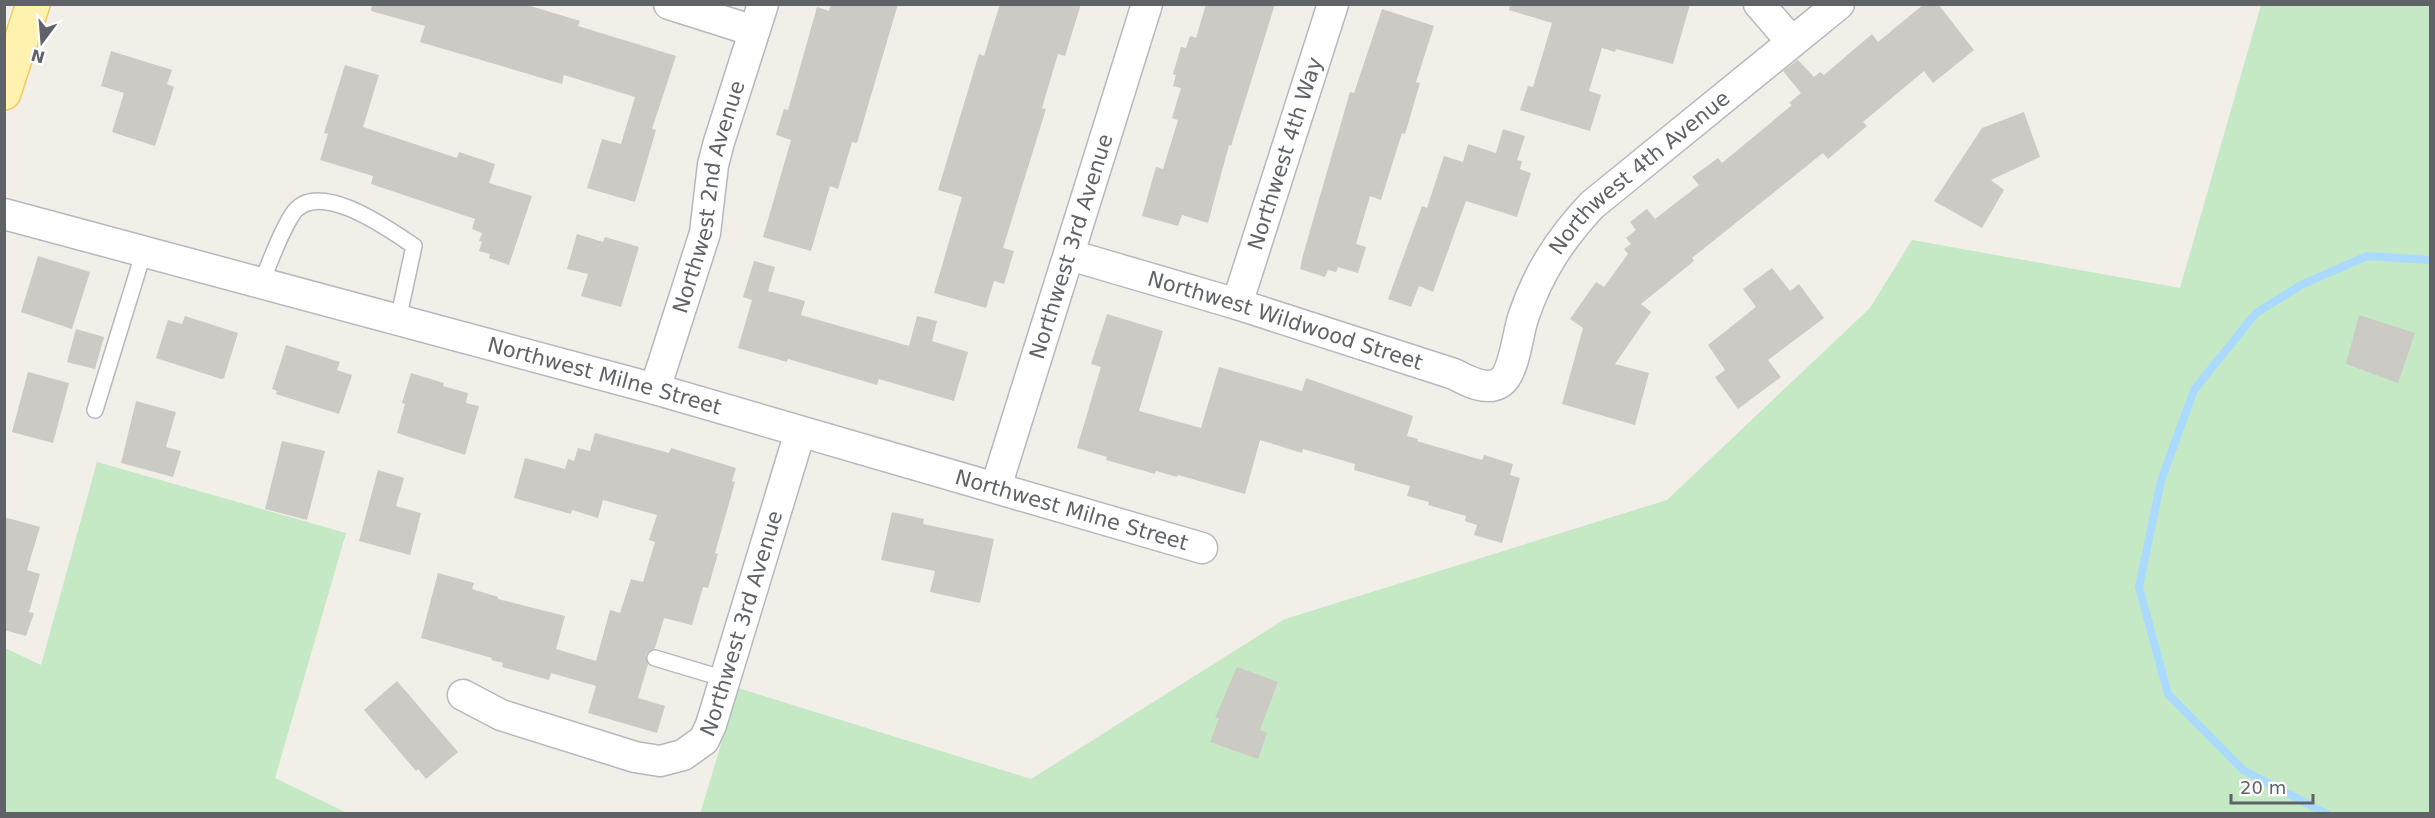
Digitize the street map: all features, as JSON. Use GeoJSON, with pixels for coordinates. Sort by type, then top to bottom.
{"type":"FeatureCollection","features":[{"type":"Feature","properties":{"kind":"main road"},"geometry":{"type":"LineString","coordinates":[[4,93],[33,4]]}},
{"type":"Feature","properties":{"kind":"street"},"geometry":{"type":"LineString","coordinates":[[669,4],[758,18]]}},
{"type":"Feature","properties":{"kind":"street","name":"Northwest 3rd Avenue"},"geometry":{"type":"LineString","coordinates":[[996,488],[1147,4]]}},
{"type":"Feature","properties":{"kind":"street","name":"Northwest 4th Way"},"geometry":{"type":"LineString","coordinates":[[1237,304],[1332,4]]}},
{"type":"Feature","properties":{"kind":"street"},"geometry":{"type":"LineString","coordinates":[[1759,4],[1792,42]]}},
{"type":"Feature","properties":{"kind":"street","name":"Northwest 4th Avenue"},"geometry":{"type":"LineString","coordinates":[[1500,383],[1508,376],[1533,288],[1550,256],[1569,230],[1592,205],[1792,42],[1829,15],[1839,4]]}},
{"type":"Feature","properties":{"kind":"street","name":"Northwest 2nd Avenue"},"geometry":{"type":"LineString","coordinates":[[655,389],[705,233],[713,165],[758,18]]}},
{"type":"Feature","properties":{"kind":"street","name":"Northwest Milne Street"},"geometry":{"type":"LineString","coordinates":[[4,214],[655,389],[1202,548]]}},
{"type":"Feature","properties":{"kind":"street","name":"Northwest Wildwood Street"},"geometry":{"type":"LineString","coordinates":[[1070,255],[1237,304],[1454,374],[1476,385],[1500,383]]}},
{"type":"Feature","properties":{"kind":"street","name":"Northwest 3rd Avenue"},"geometry":{"type":"LineString","coordinates":[[463,694],[501,715],[635,757],[660,761],[683,755],[704,740],[725,679],[800,432]]}},
{"type":"Feature","properties":{"kind":"lane"},"geometry":{"type":"LineString","coordinates":[[261,283],[292,213],[308,203],[335,202],[370,217],[414,246],[398,320]]}},
{"type":"Feature","properties":{"kind":"lane"},"geometry":{"type":"LineString","coordinates":[[95,410],[144,251]]}},
{"type":"Feature","properties":{"kind":"lane"},"geometry":{"type":"LineString","coordinates":[[655,658],[725,679]]}},
{"type":"Feature","properties":{"kind":"green space"},"geometry":{"type":"Polygon","coordinates":[[[2261,5],[2430,5],[2430,813],[700,814],[738,688],[1031,779],[1285,619],[1667,500],[1870,308],[1912,240],[2180,288],[2261,5]]]}},
{"type":"Feature","properties":{"kind":"green space"},"geometry":{"type":"Polygon","coordinates":[[[97,462],[346,533],[275,778],[347,813],[5,813],[5,648],[41,665],[97,462]]]}},
{"type":"Feature","properties":{"kind":"building"},"geometry":{"type":"Polygon","coordinates":[[[372,4],[524,4],[580,21],[578,26],[676,56],[652,129],[656,130],[635,202],[587,188],[602,139],[621,144],[635,97],[564,75],[562,84],[420,42],[425,26],[371,11],[372,4]]]}},
{"type":"Feature","properties":{"kind":"building"},"geometry":{"type":"Polygon","coordinates":[[[831,4],[898,4],[857,143],[852,142],[838,189],[830,186],[811,251],[763,237],[791,140],[776,135],[784,109],[788,110],[817,7],[829,11],[831,4]]]}},
{"type":"Feature","properties":{"kind":"building"},"geometry":{"type":"Polygon","coordinates":[[[1000,4],[1081,4],[1065,56],[1058,54],[1042,108],[1046,109],[1003,248],[1014,251],[1004,284],[994,281],[986,308],[934,293],[962,197],[938,190],[979,54],[984,56],[1000,4]]]}},
{"type":"Feature","properties":{"kind":"building"},"geometry":{"type":"Polygon","coordinates":[[[1206,4],[1275,4],[1231,146],[1229,145],[1208,223],[1182,215],[1178,226],[1142,216],[1156,167],[1163,169],[1178,120],[1172,118],[1181,88],[1173,86],[1176,75],[1173,74],[1181,47],[1186,48],[1190,36],[1196,38],[1206,4]]]}},
{"type":"Feature","properties":{"kind":"building"},"geometry":{"type":"Polygon","coordinates":[[[1510,4],[1690,4],[1673,64],[1616,49],[1615,52],[1602,48],[1589,91],[1601,95],[1590,131],[1520,110],[1528,86],[1533,87],[1552,23],[1509,10],[1510,4]]]}},
{"type":"Feature","properties":{"kind":"building"},"geometry":{"type":"Polygon","coordinates":[[[1924,4],[1938,4],[1974,50],[1933,83],[1924,71],[1863,122],[1867,126],[1828,159],[1823,153],[1692,258],[1694,261],[1641,304],[1651,312],[1615,364],[1649,373],[1635,425],[1562,404],[1583,328],[1570,319],[1596,282],[1604,287],[1628,254],[1624,249],[1631,244],[1626,238],[1636,230],[1630,222],[1647,209],[1655,219],[1699,185],[1692,177],[1718,158],[1722,163],[1792,105],[1789,103],[1801,93],[1783,71],[1798,60],[1814,77],[1820,72],[1824,75],[1872,34],[1878,42],[1924,4]]]}},
{"type":"Feature","properties":{"kind":"building"},"geometry":{"type":"Polygon","coordinates":[[[1382,9],[1434,26],[1416,82],[1420,83],[1405,134],[1402,133],[1381,200],[1370,196],[1356,244],[1366,247],[1358,273],[1338,267],[1336,272],[1328,270],[1325,277],[1300,269],[1350,92],[1354,93],[1382,9]]]}},
{"type":"Feature","properties":{"kind":"building"},"geometry":{"type":"Polygon","coordinates":[[[111,51],[172,70],[167,84],[174,87],[155,146],[112,132],[124,93],[101,86],[111,51]]]}},
{"type":"Feature","properties":{"kind":"building"},"geometry":{"type":"Polygon","coordinates":[[[345,65],[379,75],[363,127],[457,158],[459,152],[495,164],[489,183],[532,196],[509,265],[489,258],[490,254],[479,251],[482,233],[472,229],[475,219],[371,184],[373,176],[320,160],[328,134],[324,133],[345,65]]]}},
{"type":"Feature","properties":{"kind":"building"},"geometry":{"type":"Polygon","coordinates":[[[2024,112],[2040,157],[1991,180],[2004,190],[1982,228],[1934,201],[1982,128],[2024,112]]]}},
{"type":"Feature","properties":{"kind":"building"},"geometry":{"type":"Polygon","coordinates":[[[1503,129],[1525,136],[1517,160],[1522,161],[1520,169],[1531,173],[1517,217],[1466,201],[1433,292],[1419,286],[1411,307],[1388,299],[1422,206],[1427,208],[1444,156],[1463,162],[1468,144],[1496,153],[1503,129]]]}},
{"type":"Feature","properties":{"kind":"building"},"geometry":{"type":"Polygon","coordinates":[[[577,234],[603,242],[605,237],[639,247],[621,307],[581,296],[588,274],[567,269],[577,234]]]}},
{"type":"Feature","properties":{"kind":"building"},"geometry":{"type":"Polygon","coordinates":[[[38,256],[90,272],[72,329],[21,312],[38,256]]]}},
{"type":"Feature","properties":{"kind":"building"},"geometry":{"type":"Polygon","coordinates":[[[754,261],[775,267],[768,291],[805,301],[801,315],[909,346],[917,316],[937,321],[932,341],[968,352],[954,401],[879,379],[877,385],[788,359],[787,362],[738,348],[752,300],[743,297],[754,261]]]}},
{"type":"Feature","properties":{"kind":"building"},"geometry":{"type":"Polygon","coordinates":[[[1772,268],[1790,291],[1799,284],[1824,318],[1768,360],[1781,377],[1738,409],[1715,377],[1725,370],[1708,345],[1756,307],[1743,289],[1772,268]]]}},
{"type":"Feature","properties":{"kind":"building"},"geometry":{"type":"Polygon","coordinates":[[[1107,314],[1163,331],[1139,411],[1201,428],[1219,367],[1302,391],[1306,378],[1413,416],[1407,436],[1418,439],[1417,441],[1482,460],[1484,455],[1513,464],[1510,475],[1520,478],[1502,543],[1474,535],[1477,525],[1465,521],[1466,516],[1407,496],[1410,486],[1354,470],[1355,464],[1303,449],[1302,453],[1260,440],[1245,494],[1178,475],[1177,477],[1156,471],[1155,474],[1106,460],[1107,457],[1077,448],[1101,367],[1091,364],[1107,314]]]}},
{"type":"Feature","properties":{"kind":"building"},"geometry":{"type":"Polygon","coordinates":[[[2359,315],[2415,333],[2398,383],[2346,364],[2359,315]]]}},
{"type":"Feature","properties":{"kind":"building"},"geometry":{"type":"Polygon","coordinates":[[[185,316],[238,333],[224,378],[221,379],[156,358],[168,320],[182,324],[185,316]]]}},
{"type":"Feature","properties":{"kind":"building"},"geometry":{"type":"Polygon","coordinates":[[[76,329],[104,337],[95,369],[67,362],[76,329]]]}},
{"type":"Feature","properties":{"kind":"building"},"geometry":{"type":"Polygon","coordinates":[[[286,345],[340,362],[337,370],[352,375],[339,414],[276,394],[277,391],[272,389],[286,345]]]}},
{"type":"Feature","properties":{"kind":"building"},"geometry":{"type":"Polygon","coordinates":[[[28,372],[69,383],[53,443],[12,432],[28,372]]]}},
{"type":"Feature","properties":{"kind":"building"},"geometry":{"type":"Polygon","coordinates":[[[411,373],[468,393],[466,403],[479,406],[465,455],[397,433],[405,404],[402,403],[411,373]]]}},
{"type":"Feature","properties":{"kind":"building"},"geometry":{"type":"Polygon","coordinates":[[[136,401],[176,412],[166,447],[181,451],[173,477],[121,463],[136,401]]]}},
{"type":"Feature","properties":{"kind":"building"},"geometry":{"type":"Polygon","coordinates":[[[595,433],[669,453],[671,448],[736,468],[732,481],[735,482],[715,553],[718,554],[708,588],[703,587],[692,625],[664,618],[655,648],[646,655],[648,664],[638,698],[665,706],[657,733],[588,713],[596,686],[551,673],[549,680],[502,667],[503,663],[491,660],[492,658],[421,638],[438,573],[474,583],[472,589],[498,597],[498,599],[565,616],[556,649],[596,661],[610,610],[620,613],[631,579],[643,582],[655,542],[649,540],[657,515],[603,500],[598,518],[572,510],[571,514],[514,498],[525,458],[565,469],[568,459],[574,461],[578,448],[590,451],[595,433]]]}},
{"type":"Feature","properties":{"kind":"building"},"geometry":{"type":"Polygon","coordinates":[[[282,441],[325,451],[307,520],[265,509],[282,441]]]}},
{"type":"Feature","properties":{"kind":"building"},"geometry":{"type":"Polygon","coordinates":[[[378,470],[404,478],[396,506],[421,513],[410,555],[359,541],[378,470]]]}},
{"type":"Feature","properties":{"kind":"building"},"geometry":{"type":"Polygon","coordinates":[[[892,512],[924,519],[923,524],[994,539],[980,603],[930,592],[935,571],[881,560],[892,512]]]}},
{"type":"Feature","properties":{"kind":"building"},"geometry":{"type":"Polygon","coordinates":[[[4,517],[40,527],[27,570],[40,574],[29,612],[34,613],[26,636],[4,630],[4,517]]]}},
{"type":"Feature","properties":{"kind":"building"},"geometry":{"type":"Polygon","coordinates":[[[1237,667],[1278,682],[1260,730],[1267,733],[1258,759],[1210,742],[1219,718],[1215,718],[1237,667]]]}},
{"type":"Feature","properties":{"kind":"building"},"geometry":{"type":"Polygon","coordinates":[[[397,681],[458,752],[426,779],[418,769],[416,771],[364,710],[397,681]]]}},
{"type":"Feature","properties":{"kind":"waterway"},"geometry":{"type":"LineString","coordinates":[[2327,814],[2243,770],[2168,694],[2139,587],[2161,481],[2194,390],[2256,313],[2303,284],[2367,256],[2430,260]]}}]}
